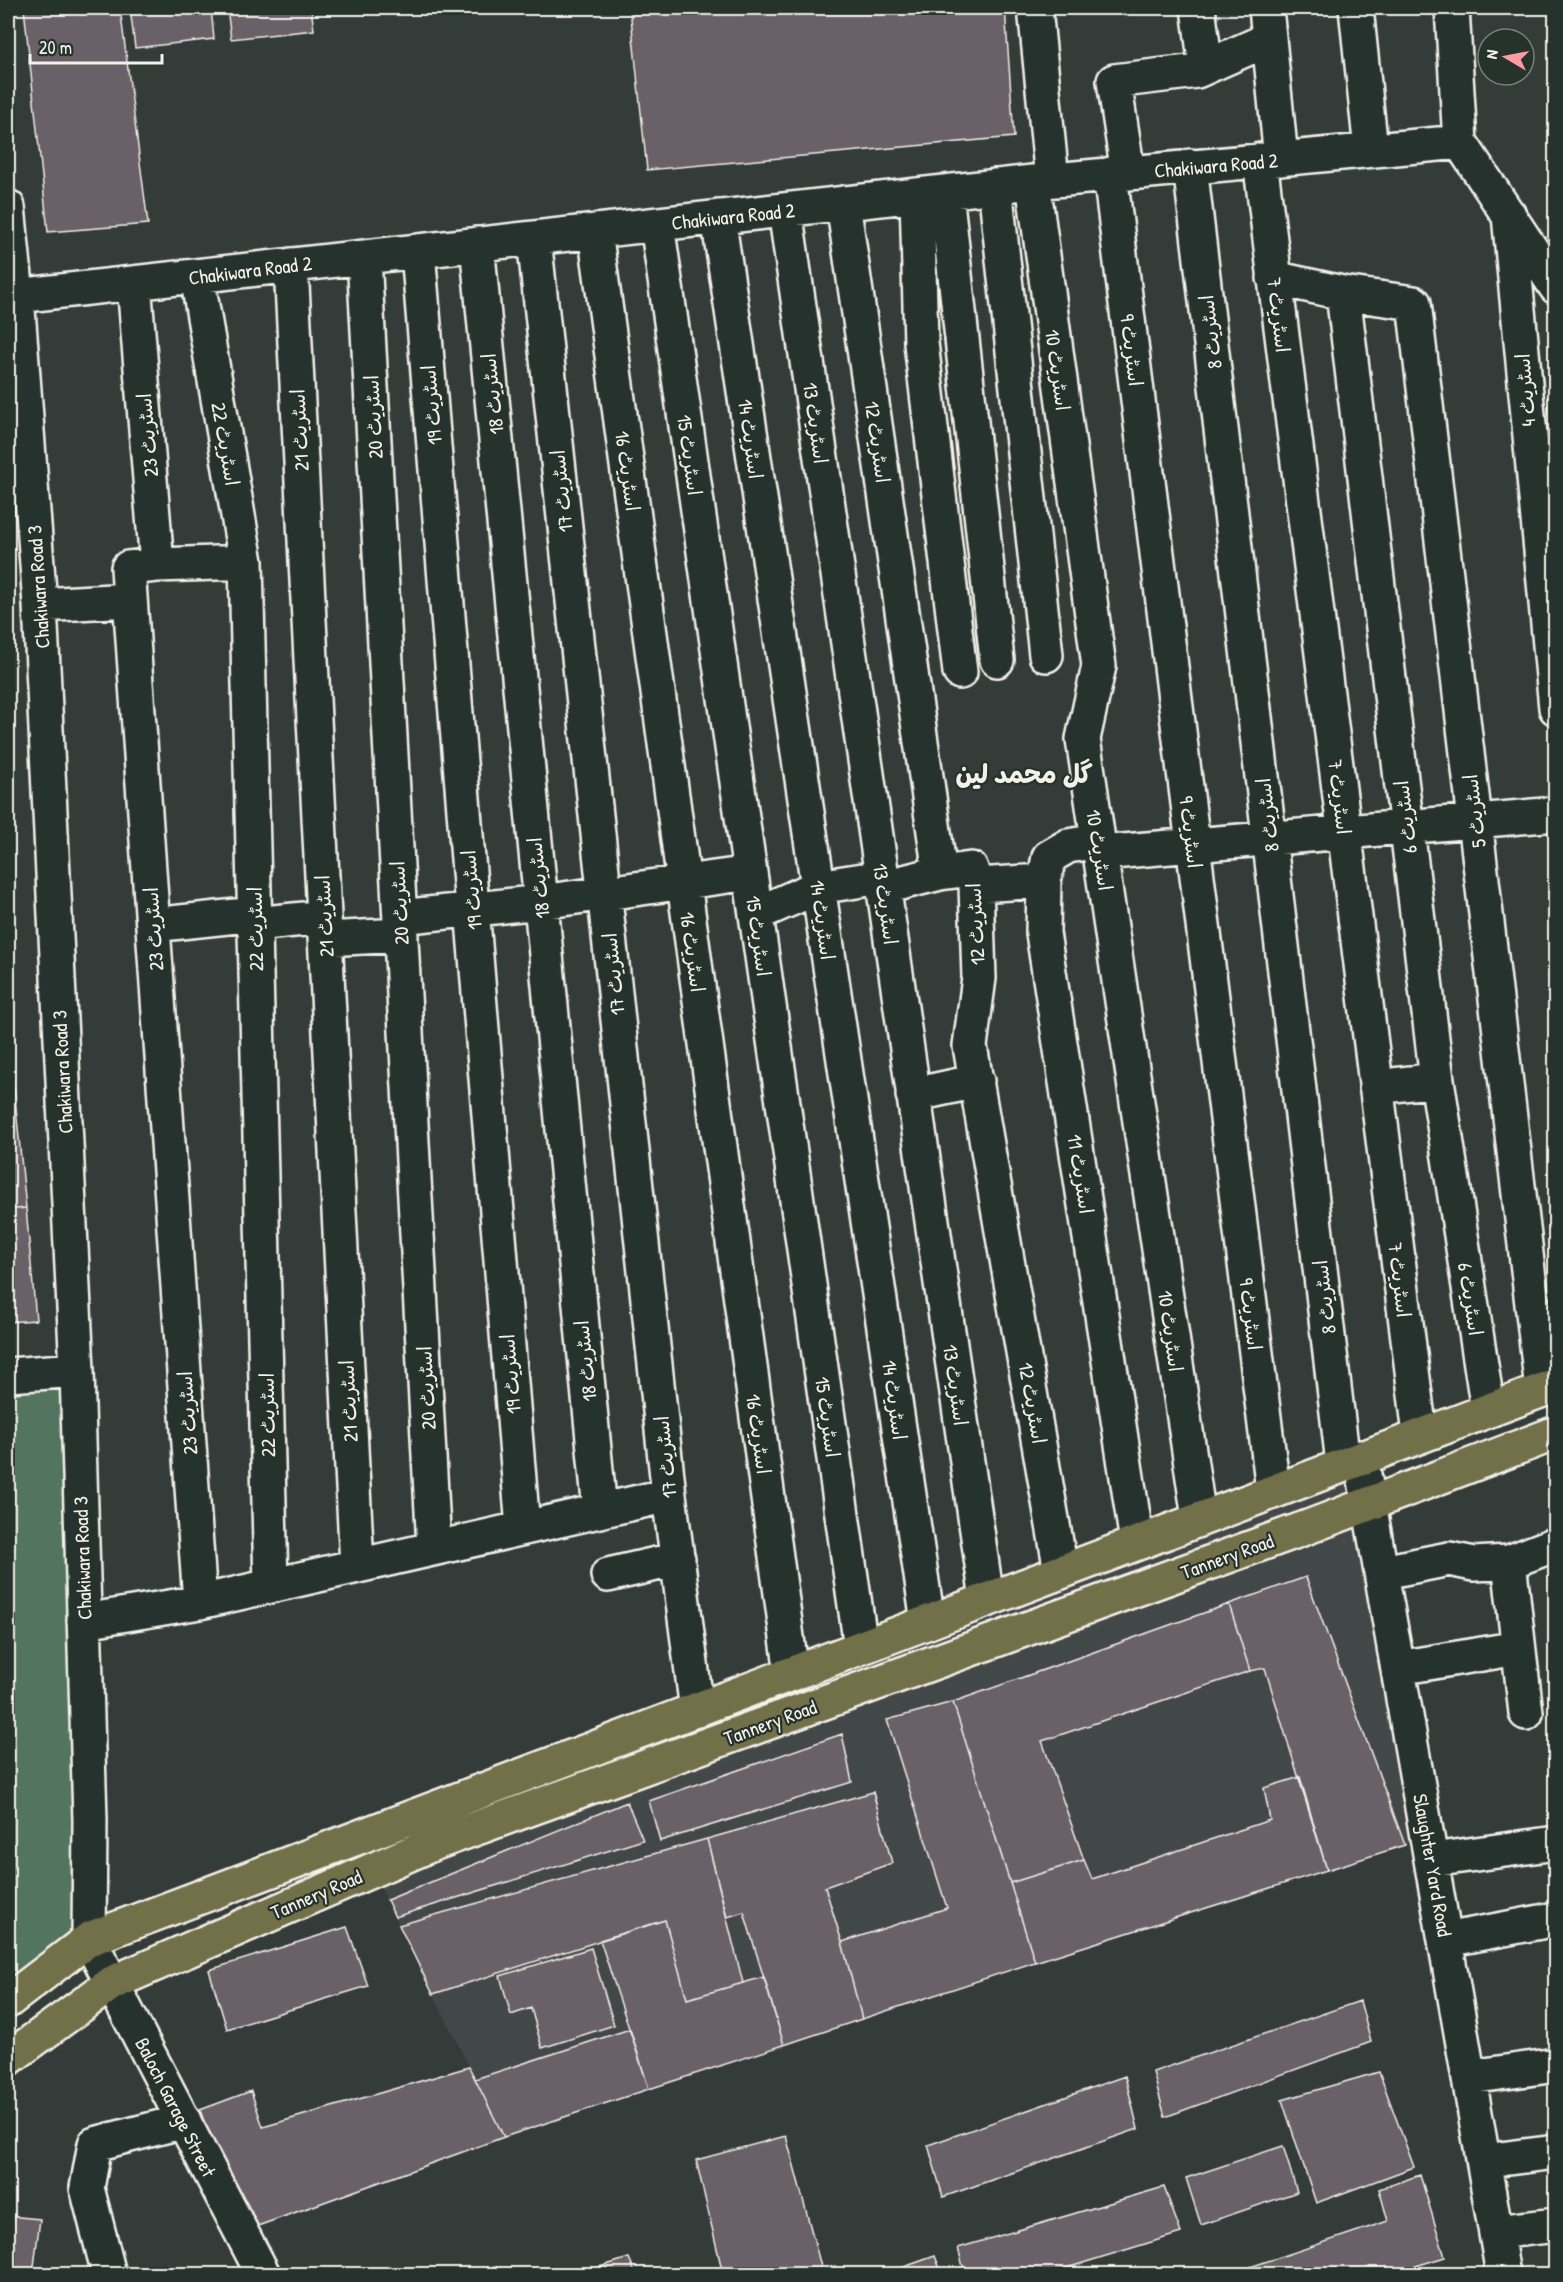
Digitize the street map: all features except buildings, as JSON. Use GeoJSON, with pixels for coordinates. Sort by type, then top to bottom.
{"type":"FeatureCollection","features":[{"type":"Feature","properties":{"kind":"main road","name":"Tannery Road"},"geometry":{"type":"LineString","coordinates":[[8,2001],[89,1939],[1549,1387]]}},
{"type":"Feature","properties":{"kind":"main road","name":"Tannery Road"},"geometry":{"type":"LineString","coordinates":[[8,2059],[112,1983],[430,1845],[1556,1433]]}},
{"type":"Feature","properties":{"kind":"street","name":"اسٹریٹ 10"},"geometry":{"type":"LineString","coordinates":[[1035,8],[1042,181],[1099,666],[1083,739],[1199,1518]]}},
{"type":"Feature","properties":{"kind":"street"},"geometry":{"type":"LineString","coordinates":[[1198,8],[1206,67],[1267,23]]}},
{"type":"Feature","properties":{"kind":"street"},"geometry":{"type":"LineString","coordinates":[[1356,8],[1371,150]]}},
{"type":"Feature","properties":{"kind":"street"},"geometry":{"type":"LineString","coordinates":[[1452,8],[1460,142],[1556,287]]}},
{"type":"Feature","properties":{"kind":"street","name":"اسٹریٹ 7"},"geometry":{"type":"LineString","coordinates":[[1267,23],[1275,278],[1420,1434]]}},
{"type":"Feature","properties":{"kind":"street","name":"اسٹریٹ 9"},"geometry":{"type":"LineString","coordinates":[[1206,67],[1197,71],[1114,81],[1119,174],[1193,845],[1273,1490]]}},
{"type":"Feature","properties":{"kind":"street","name":"Chakiwara Road 2"},"geometry":{"type":"LineString","coordinates":[[12,296],[994,186],[1460,142]]}},
{"type":"Feature","properties":{"kind":"street","name":"اسٹریٹ 8"},"geometry":{"type":"LineString","coordinates":[[1190,166],[1270,838],[1352,1460]]}},
{"type":"Feature","properties":{"kind":"street"},"geometry":{"type":"LineString","coordinates":[[994,186],[1046,655]]}},
{"type":"Feature","properties":{"kind":"street"},"geometry":{"type":"LineString","coordinates":[[931,194],[998,660]]}},
{"type":"Feature","properties":{"kind":"street"},"geometry":{"type":"LineString","coordinates":[[931,194],[921,343],[960,672]]}},
{"type":"Feature","properties":{"kind":"street","name":"اسٹریٹ 12"},"geometry":{"type":"LineString","coordinates":[[843,203],[940,873],[971,869],[976,885],[979,978],[970,1046],[1062,1570]]}},
{"type":"Feature","properties":{"kind":"street","name":"Chakiwara Road 3"},"geometry":{"type":"LineString","coordinates":[[8,207],[12,296],[40,604],[77,1370],[90,1820],[89,1939]]}},
{"type":"Feature","properties":{"kind":"street","name":"اسٹریٹ 13"},"geometry":{"type":"LineString","coordinates":[[784,210],[987,1599]]}},
{"type":"Feature","properties":{"kind":"street","name":"اسٹریٹ 4"},"geometry":{"type":"LineString","coordinates":[[1509,215],[1556,708]]}},
{"type":"Feature","properties":{"kind":"street","name":"اسٹریٹ 14"},"geometry":{"type":"LineString","coordinates":[[718,217],[928,1622]]}},
{"type":"Feature","properties":{"kind":"street","name":"اسٹریٹ 15"},"geometry":{"type":"LineString","coordinates":[[657,224],[861,1647]]}},
{"type":"Feature","properties":{"kind":"street","name":"اسٹریٹ 16"},"geometry":{"type":"LineString","coordinates":[[595,231],[792,1674]]}},
{"type":"Feature","properties":{"kind":"street","name":"اسٹریٹ 17"},"geometry":{"type":"LineString","coordinates":[[534,238],[669,1495],[697,1710]]}},
{"type":"Feature","properties":{"kind":"street","name":"اسٹریٹ 18"},"geometry":{"type":"LineString","coordinates":[[477,244],[600,1511]]}},
{"type":"Feature","properties":{"kind":"street","name":"اسٹریٹ 19"},"geometry":{"type":"LineString","coordinates":[[418,251],[523,1528]]}},
{"type":"Feature","properties":{"kind":"street","name":"اسٹریٹ 20"},"geometry":{"type":"LineString","coordinates":[[364,257],[434,1548]]}},
{"type":"Feature","properties":{"kind":"street","name":"اسٹریٹ 21"},"geometry":{"type":"LineString","coordinates":[[291,265],[357,1566]]}},
{"type":"Feature","properties":{"kind":"street","name":"اسٹریٹ 22"},"geometry":{"type":"LineString","coordinates":[[197,276],[246,562],[271,1586]]}},
{"type":"Feature","properties":{"kind":"street"},"geometry":{"type":"LineString","coordinates":[[1275,278],[1343,293]]}},
{"type":"Feature","properties":{"kind":"street","name":"اسٹریٹ 23"},"geometry":{"type":"LineString","coordinates":[[134,283],[157,565],[128,568],[200,1602]]}},
{"type":"Feature","properties":{"kind":"street","name":"اسٹریٹ 5"},"geometry":{"type":"LineString","coordinates":[[1343,293],[1414,303],[1475,821],[1549,1387]]}},
{"type":"Feature","properties":{"kind":"street","name":"اسٹریٹ 6"},"geometry":{"type":"LineString","coordinates":[[1343,293],[1437,1080],[1488,1410]]}},
{"type":"Feature","properties":{"kind":"street"},"geometry":{"type":"LineString","coordinates":[[157,565],[246,562]]}},
{"type":"Feature","properties":{"kind":"street"},"geometry":{"type":"LineString","coordinates":[[40,604],[130,600]]}},
{"type":"Feature","properties":{"kind":"street","name":"اسٹریٹ 11"},"geometry":{"type":"LineString","coordinates":[[1137,1542],[1043,933],[1044,881],[1049,857],[1068,846],[1193,845],[1556,814]]}},
{"type":"Feature","properties":{"kind":"street"},"geometry":{"type":"LineString","coordinates":[[153,925],[255,919],[324,928],[400,926],[472,910],[750,873]]}},
{"type":"Feature","properties":{"kind":"street"},"geometry":{"type":"LineString","coordinates":[[756,914],[818,887],[883,882],[940,873]]}},
{"type":"Feature","properties":{"kind":"street"},"geometry":{"type":"LineString","coordinates":[[976,885],[1044,881]]}},
{"type":"Feature","properties":{"kind":"street"},"geometry":{"type":"LineString","coordinates":[[1376,1087],[1437,1080]]}},
{"type":"Feature","properties":{"kind":"street"},"geometry":{"type":"LineString","coordinates":[[914,1095],[977,1081]]}},
{"type":"Feature","properties":{"kind":"street"},"geometry":{"type":"LineString","coordinates":[[8,1375],[77,1370]]}},
{"type":"Feature","properties":{"kind":"street","name":"Slaughter Yard Road"},"geometry":{"type":"LineString","coordinates":[[1352,1460],[1368,1503],[1383,1572],[1503,2274]]}},
{"type":"Feature","properties":{"kind":"street"},"geometry":{"type":"LineString","coordinates":[[84,1621],[200,1602],[669,1495]]}},
{"type":"Feature","properties":{"kind":"street"},"geometry":{"type":"LineString","coordinates":[[1383,1572],[1449,1559],[1473,1564],[1509,1562],[1556,1544]]}},
{"type":"Feature","properties":{"kind":"street"},"geometry":{"type":"LineString","coordinates":[[608,1575],[678,1559]]}},
{"type":"Feature","properties":{"kind":"street"},"geometry":{"type":"LineString","coordinates":[[1509,1562],[1526,1713]]}},
{"type":"Feature","properties":{"kind":"street"},"geometry":{"type":"LineString","coordinates":[[1398,1668],[1518,1648]]}},
{"type":"Feature","properties":{"kind":"street"},"geometry":{"type":"LineString","coordinates":[[1432,1860],[1556,1843]]}},
{"type":"Feature","properties":{"kind":"street"},"geometry":{"type":"LineString","coordinates":[[1446,1940],[1556,1919]]}},
{"type":"Feature","properties":{"kind":"street","name":"Baloch Garage Street"},"geometry":{"type":"LineString","coordinates":[[89,1939],[263,2274]]}},
{"type":"Feature","properties":{"kind":"street"},"geometry":{"type":"LineString","coordinates":[[1470,2077],[1556,2065]]}},
{"type":"Feature","properties":{"kind":"street"},"geometry":{"type":"LineString","coordinates":[[109,2274],[87,2188],[94,2144],[183,2121]]}},
{"type":"Feature","properties":{"kind":"street"},"geometry":{"type":"LineString","coordinates":[[1484,2161],[1556,2152]]}},
{"type":"Feature","properties":{"kind":"street"},"geometry":{"type":"LineString","coordinates":[[1496,2232],[1556,2225]]}},
{"type":"Feature","properties":{"kind":"shaded area"},"geometry":{"type":"Polygon","coordinates":[[[1361,1457],[1428,1837],[1035,1962],[504,2137],[356,1838],[1361,1457]]]}},
{"type":"Feature","properties":{"kind":"green space"},"geometry":{"type":"Polygon","coordinates":[[[77,1370],[89,1939],[8,2001],[8,1375],[77,1370]]]}},
{"type":"Feature","properties":{"kind":"district","name":"گل محمد لین"},"geometry":{"type":"Point","coordinates":[1024,773]}}]}
